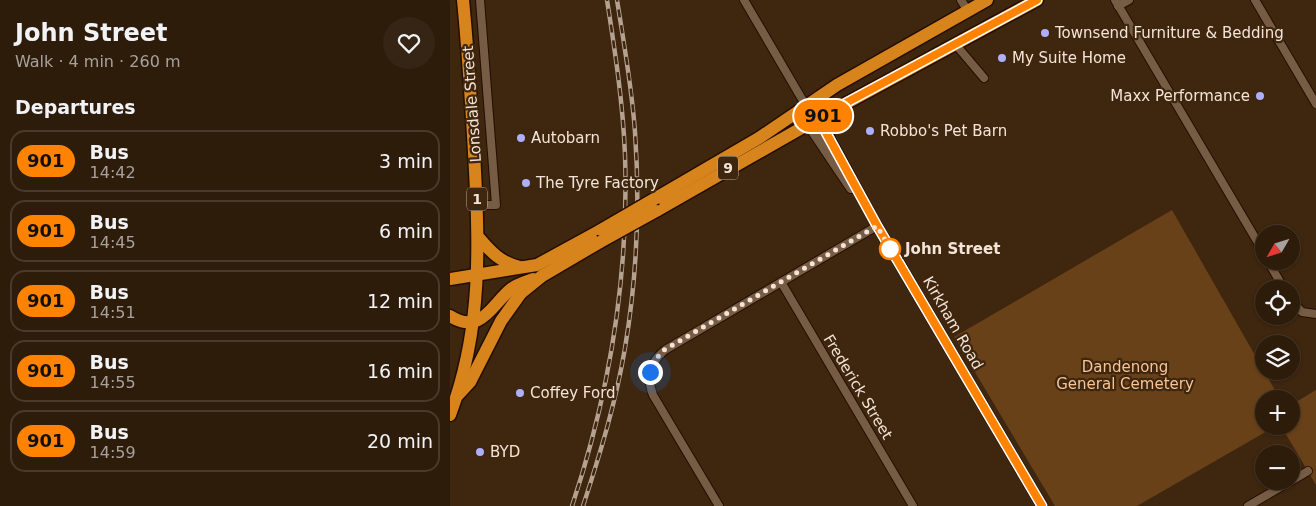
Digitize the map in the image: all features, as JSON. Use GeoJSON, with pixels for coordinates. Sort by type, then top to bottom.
{"type":"FeatureCollection","features":[{"type":"Feature","properties":{"kind":"highway","name":"Lonsdale Street"},"geometry":{"type":"LineString","coordinates":[[450,415],[466,362],[473,321],[479,238],[463,0]]}},
{"type":"Feature","properties":{"kind":"highway","name":"9"},"geometry":{"type":"LineString","coordinates":[[656,204],[837,85],[964,5],[987,0]]}},
{"type":"Feature","properties":{"kind":"highway","name":"9"},"geometry":{"type":"LineString","coordinates":[[450,279],[526,268],[543,263],[600,236],[656,204],[1037,0]]}},
{"type":"Feature","properties":{"kind":"highway"},"geometry":{"type":"LineString","coordinates":[[964,5],[979,32]]}},
{"type":"Feature","properties":{"kind":"highway","name":"Kirkham Road"},"geometry":{"type":"LineString","coordinates":[[806,106],[813,121]]}},
{"type":"Feature","properties":{"kind":"highway","name":"9"},"geometry":{"type":"LineString","coordinates":[[457,396],[470,382],[509,308],[524,290],[600,236]]}},
{"type":"Feature","properties":{"kind":"highway"},"geometry":{"type":"LineString","coordinates":[[479,238],[501,260],[526,268]]}},
{"type":"Feature","properties":{"kind":"highway"},"geometry":{"type":"LineString","coordinates":[[450,316],[458,320],[473,321],[487,315],[513,287],[542,276]]}},
{"type":"Feature","properties":{"kind":"street","name":"Lonsdale Street"},"geometry":{"type":"LineString","coordinates":[[477,206],[496,205],[480,0]]}},
{"type":"Feature","properties":{"kind":"street","name":"Kirkham Road"},"geometry":{"type":"LineString","coordinates":[[744,0],[806,106]]}},
{"type":"Feature","properties":{"kind":"street"},"geometry":{"type":"LineString","coordinates":[[1129,0],[1116,3],[1255,239]]}},
{"type":"Feature","properties":{"kind":"street"},"geometry":{"type":"LineString","coordinates":[[1255,0],[1316,104]]}},
{"type":"Feature","properties":{"kind":"street"},"geometry":{"type":"LineString","coordinates":[[956,44],[984,78]]}},
{"type":"Feature","properties":{"kind":"street","name":"Kirkham Road"},"geometry":{"type":"LineString","coordinates":[[813,121],[1042,506]]}},
{"type":"Feature","properties":{"kind":"street"},"geometry":{"type":"LineString","coordinates":[[474,160],[493,158]]}},
{"type":"Feature","properties":{"kind":"street"},"geometry":{"type":"LineString","coordinates":[[719,506],[653,394],[649,380],[655,360],[664,350],[876,225]]}},
{"type":"Feature","properties":{"kind":"street","name":"Frederick Street"},"geometry":{"type":"LineString","coordinates":[[781,282],[913,506]]}},
{"type":"Feature","properties":{"kind":"street"},"geometry":{"type":"LineString","coordinates":[[1300,310],[1309,314],[1316,314]]}},
{"type":"Feature","properties":{"kind":"street"},"geometry":{"type":"LineString","coordinates":[[1300,476],[1308,471]]}},
{"type":"Feature","properties":{"kind":"street"},"geometry":{"type":"LineString","coordinates":[[1248,506],[1276,490]]}},
{"type":"Feature","properties":{"kind":"green space","name":"Dandenong General Cemetery"},"geometry":{"type":"Polygon","coordinates":[[[1172,210],[1255,355],[1255,380],[1269,380],[1275,390],[1255,390],[1255,435],[1260,435],[1137,506],[1055,506],[954,337],[1172,210]]]}},
{"type":"Feature","properties":{"kind":"green space"},"geometry":{"type":"Polygon","coordinates":[[[1316,390],[1316,485],[1300,458],[1300,445],[1292,445],[1286,435],[1300,435],[1300,400],[1316,390]]]}},
{"type":"Feature","properties":{"kind":"railway"},"geometry":{"type":"LineString","coordinates":[[572,506],[597,420],[607,376],[620,289],[624,244],[624,136],[607,0]]}},
{"type":"Feature","properties":{"kind":"railway"},"geometry":{"type":"LineString","coordinates":[[583,506],[617,388],[625,348],[635,267],[637,213],[635,132],[630,82],[617,0]]}},
{"type":"Feature","properties":{"kind":"bus line","name":"901"},"geometry":{"type":"LineString","coordinates":[[1037,0],[818,118],[876,224],[1042,506]]}},
{"type":"Feature","properties":{"kind":"place","name":"Townsend Furniture & Bedding"},"geometry":{"type":"Point","coordinates":[1045,33]}},
{"type":"Feature","properties":{"kind":"place","name":"My Suite Home"},"geometry":{"type":"Point","coordinates":[1002,58]}},
{"type":"Feature","properties":{"kind":"place","name":"Maxx Performance"},"geometry":{"type":"Point","coordinates":[1260,96]}},
{"type":"Feature","properties":{"kind":"place","name":"Robbo's Pet Barn"},"geometry":{"type":"Point","coordinates":[870,131]}},
{"type":"Feature","properties":{"kind":"place","name":"Autobarn"},"geometry":{"type":"Point","coordinates":[521,138]}},
{"type":"Feature","properties":{"kind":"place","name":"The Tyre Factory"},"geometry":{"type":"Point","coordinates":[526,183]}},
{"type":"Feature","properties":{"kind":"place","name":"John Street"},"geometry":{"type":"Point","coordinates":[890,249]}},
{"type":"Feature","properties":{"kind":"place","name":"Coffey Ford"},"geometry":{"type":"Point","coordinates":[520,393]}},
{"type":"Feature","properties":{"kind":"place","name":"BYD"},"geometry":{"type":"Point","coordinates":[480,452]}},
{"type":"Feature","properties":{"kind":"route"},"geometry":{"type":"LineString","coordinates":[[650,372],[655,360],[664,350],[877,226],[890,249]]}}]}
